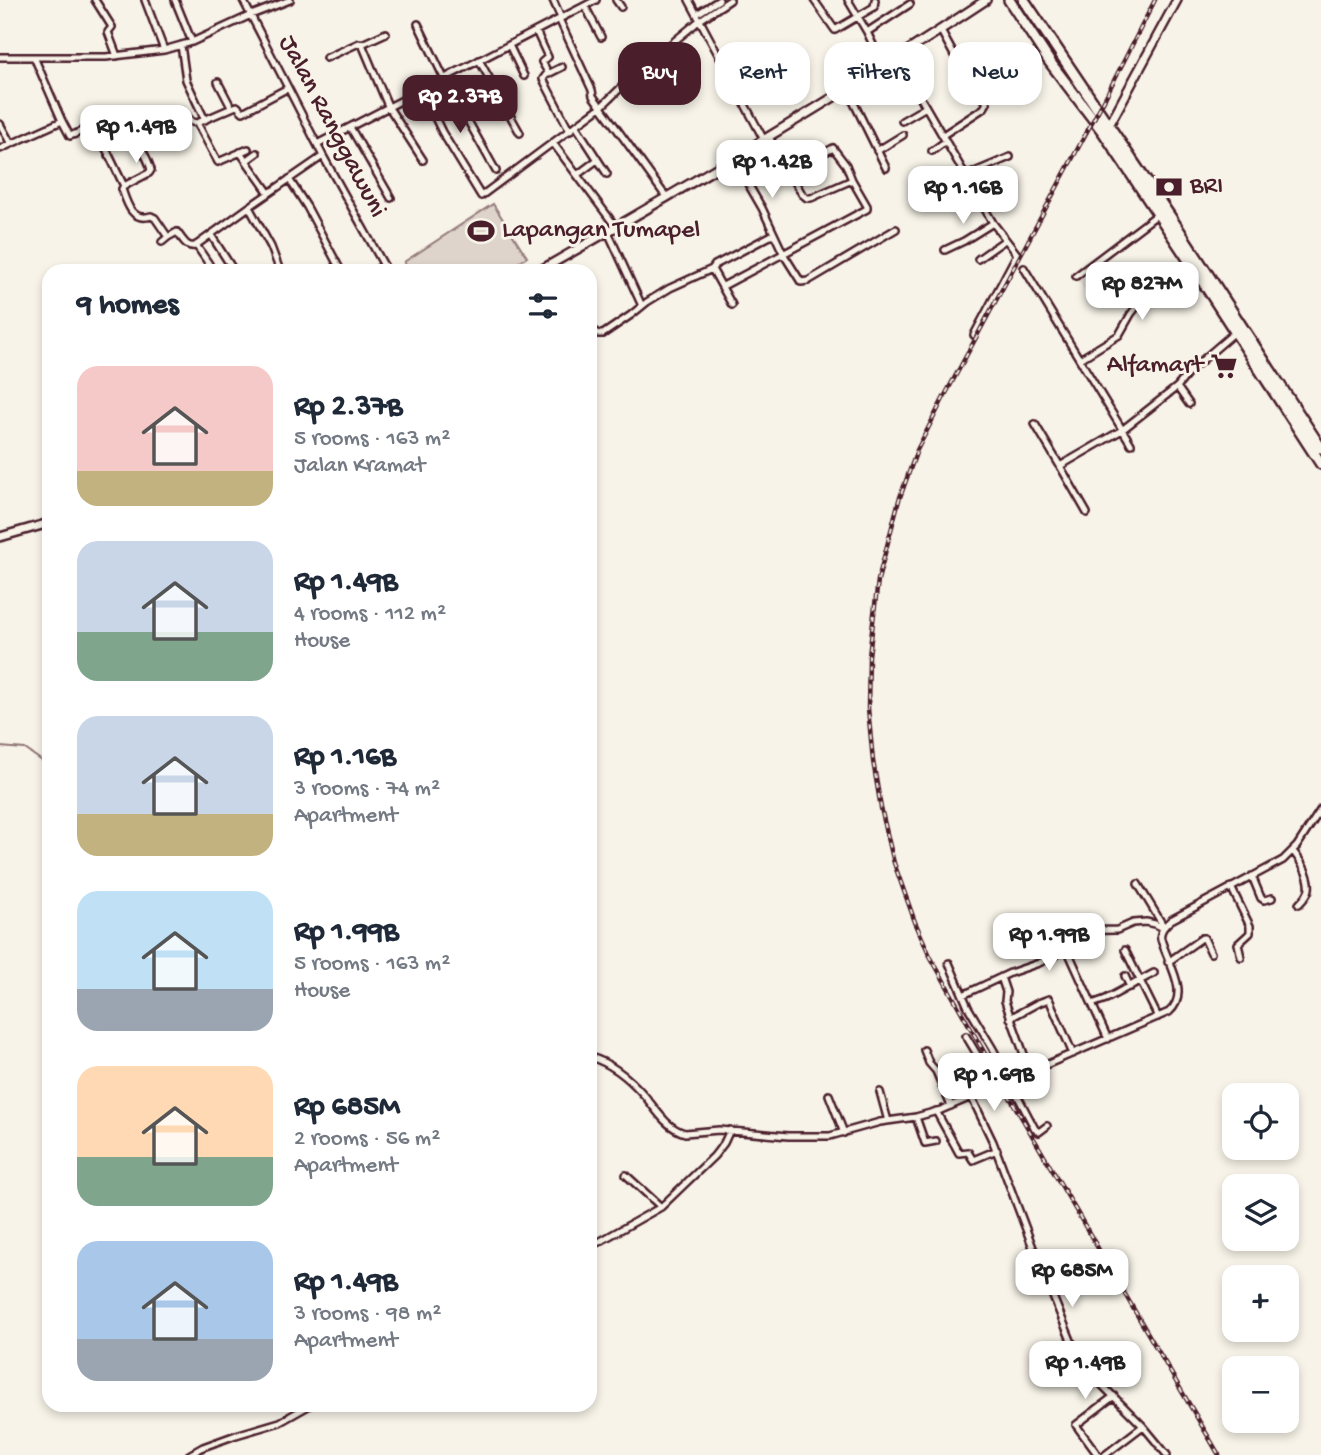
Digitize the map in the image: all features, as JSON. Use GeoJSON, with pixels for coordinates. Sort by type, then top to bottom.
{"type":"FeatureCollection","features":[{"type":"Feature","properties":{"kind":"highway"},"geometry":{"type":"LineString","coordinates":[[1009,0],[1158,214],[1167,221],[1321,448]]}},
{"type":"Feature","properties":{"kind":"highway"},"geometry":{"type":"LineString","coordinates":[[1024,0],[1108,127],[1235,332],[1321,464]]}},
{"type":"Feature","properties":{"kind":"highway"},"geometry":{"type":"LineString","coordinates":[[1049,61],[1060,54]]}},
{"type":"Feature","properties":{"kind":"street"},"geometry":{"type":"LineString","coordinates":[[96,0],[112,27],[108,32],[117,55]]}},
{"type":"Feature","properties":{"kind":"street"},"geometry":{"type":"LineString","coordinates":[[145,0],[164,50]]}},
{"type":"Feature","properties":{"kind":"street"},"geometry":{"type":"LineString","coordinates":[[175,0],[192,42]]}},
{"type":"Feature","properties":{"kind":"street","name":"Jalan Ranggawuni"},"geometry":{"type":"LineString","coordinates":[[243,0],[323,156],[384,264]]}},
{"type":"Feature","properties":{"kind":"street"},"geometry":{"type":"LineString","coordinates":[[0,57],[117,55],[164,50],[192,42],[290,0]]}},
{"type":"Feature","properties":{"kind":"street"},"geometry":{"type":"LineString","coordinates":[[553,0],[595,97],[667,198]]}},
{"type":"Feature","properties":{"kind":"street"},"geometry":{"type":"LineString","coordinates":[[317,144],[596,0]]}},
{"type":"Feature","properties":{"kind":"street"},"geometry":{"type":"LineString","coordinates":[[616,0],[621,7]]}},
{"type":"Feature","properties":{"kind":"street"},"geometry":{"type":"LineString","coordinates":[[689,0],[767,139],[802,194],[811,198],[852,180]]}},
{"type":"Feature","properties":{"kind":"street"},"geometry":{"type":"LineString","coordinates":[[421,89],[442,132],[481,196],[601,106],[719,0]]}},
{"type":"Feature","properties":{"kind":"street"},"geometry":{"type":"LineString","coordinates":[[698,18],[730,0]]}},
{"type":"Feature","properties":{"kind":"street"},"geometry":{"type":"LineString","coordinates":[[814,0],[835,30],[874,7],[875,0]]}},
{"type":"Feature","properties":{"kind":"street"},"geometry":{"type":"LineString","coordinates":[[848,0],[872,42]]}},
{"type":"Feature","properties":{"kind":"street"},"geometry":{"type":"LineString","coordinates":[[922,42],[986,0]]}},
{"type":"Feature","properties":{"kind":"street"},"geometry":{"type":"LineString","coordinates":[[1108,127],[1177,0]]}},
{"type":"Feature","properties":{"kind":"street"},"geometry":{"type":"LineString","coordinates":[[867,32],[910,4]]}},
{"type":"Feature","properties":{"kind":"street"},"geometry":{"type":"LineString","coordinates":[[585,6],[601,37]]}},
{"type":"Feature","properties":{"kind":"street"},"geometry":{"type":"LineString","coordinates":[[418,23],[444,78],[495,171]]}},
{"type":"Feature","properties":{"kind":"street"},"geometry":{"type":"LineString","coordinates":[[536,31],[548,57],[542,62],[549,74]]}},
{"type":"Feature","properties":{"kind":"street"},"geometry":{"type":"LineString","coordinates":[[932,151],[987,103],[967,76],[941,31]]}},
{"type":"Feature","properties":{"kind":"street"},"geometry":{"type":"LineString","coordinates":[[326,58],[386,33]]}},
{"type":"Feature","properties":{"kind":"street"},"geometry":{"type":"LineString","coordinates":[[362,44],[388,106],[423,160]]}},
{"type":"Feature","properties":{"kind":"street"},"geometry":{"type":"LineString","coordinates":[[181,45],[185,78],[205,120]]}},
{"type":"Feature","properties":{"kind":"street"},"geometry":{"type":"LineString","coordinates":[[509,45],[524,76]]}},
{"type":"Feature","properties":{"kind":"street"},"geometry":{"type":"LineString","coordinates":[[34,57],[70,136],[120,113],[149,117],[182,111],[192,122],[197,123],[231,107],[237,106],[243,111],[288,88]]}},
{"type":"Feature","properties":{"kind":"street"},"geometry":{"type":"LineString","coordinates":[[479,60],[520,133]]}},
{"type":"Feature","properties":{"kind":"street"},"geometry":{"type":"LineString","coordinates":[[562,67],[543,79],[568,129]]}},
{"type":"Feature","properties":{"kind":"street"},"geometry":{"type":"LineString","coordinates":[[218,82],[231,107]]}},
{"type":"Feature","properties":{"kind":"street"},"geometry":{"type":"LineString","coordinates":[[554,264],[824,103]]}},
{"type":"Feature","properties":{"kind":"street"},"geometry":{"type":"LineString","coordinates":[[855,105],[886,168]]}},
{"type":"Feature","properties":{"kind":"street"},"geometry":{"type":"LineString","coordinates":[[902,121],[926,107],[993,223],[1017,254],[974,335]]}},
{"type":"Feature","properties":{"kind":"street"},"geometry":{"type":"LineString","coordinates":[[124,186],[151,170],[132,130],[130,113]]}},
{"type":"Feature","properties":{"kind":"street"},"geometry":{"type":"LineString","coordinates":[[0,149],[62,121]]}},
{"type":"Feature","properties":{"kind":"street"},"geometry":{"type":"LineString","coordinates":[[197,123],[218,162],[248,149]]}},
{"type":"Feature","properties":{"kind":"street"},"geometry":{"type":"LineString","coordinates":[[0,124],[11,144]]}},
{"type":"Feature","properties":{"kind":"street"},"geometry":{"type":"LineString","coordinates":[[95,125],[134,214],[142,218],[153,216],[165,239],[177,232],[187,245],[192,247],[323,156]]}},
{"type":"Feature","properties":{"kind":"street"},"geometry":{"type":"LineString","coordinates":[[576,126],[607,174]]}},
{"type":"Feature","properties":{"kind":"street"},"geometry":{"type":"LineString","coordinates":[[350,127],[391,198]]}},
{"type":"Feature","properties":{"kind":"street"},"geometry":{"type":"LineString","coordinates":[[877,151],[903,135]]}},
{"type":"Feature","properties":{"kind":"street"},"geometry":{"type":"LineString","coordinates":[[553,143],[616,227]]}},
{"type":"Feature","properties":{"kind":"street"},"geometry":{"type":"LineString","coordinates":[[723,286],[867,209],[846,165],[833,148],[817,157]]}},
{"type":"Feature","properties":{"kind":"street"},"geometry":{"type":"LineString","coordinates":[[240,152],[269,193]]}},
{"type":"Feature","properties":{"kind":"street"},"geometry":{"type":"LineString","coordinates":[[246,161],[257,153]]}},
{"type":"Feature","properties":{"kind":"street"},"geometry":{"type":"LineString","coordinates":[[965,176],[1010,156]]}},
{"type":"Feature","properties":{"kind":"street"},"geometry":{"type":"LineString","coordinates":[[733,158],[799,281],[803,282],[896,229]]}},
{"type":"Feature","properties":{"kind":"street"},"geometry":{"type":"LineString","coordinates":[[577,175],[597,160]]}},
{"type":"Feature","properties":{"kind":"street"},"geometry":{"type":"LineString","coordinates":[[289,179],[337,264]]}},
{"type":"Feature","properties":{"kind":"street"},"geometry":{"type":"LineString","coordinates":[[249,206],[271,247],[277,264]]}},
{"type":"Feature","properties":{"kind":"street"},"geometry":{"type":"LineString","coordinates":[[1076,275],[1158,214]]}},
{"type":"Feature","properties":{"kind":"street"},"geometry":{"type":"LineString","coordinates":[[945,250],[993,223]]}},
{"type":"Feature","properties":{"kind":"street"},"geometry":{"type":"LineString","coordinates":[[607,232],[642,306]]}},
{"type":"Feature","properties":{"kind":"street"},"geometry":{"type":"LineString","coordinates":[[597,333],[603,334],[670,288],[712,269],[774,233]]}},
{"type":"Feature","properties":{"kind":"street"},"geometry":{"type":"LineString","coordinates":[[211,235],[230,264]]}},
{"type":"Feature","properties":{"kind":"street"},"geometry":{"type":"LineString","coordinates":[[978,259],[1006,240]]}},
{"type":"Feature","properties":{"kind":"street"},"geometry":{"type":"LineString","coordinates":[[196,245],[209,264]]}},
{"type":"Feature","properties":{"kind":"street"},"geometry":{"type":"LineString","coordinates":[[1080,359],[1119,335],[1152,287],[1191,262]]}},
{"type":"Feature","properties":{"kind":"street"},"geometry":{"type":"LineString","coordinates":[[1024,268],[1131,444]]}},
{"type":"Feature","properties":{"kind":"street"},"geometry":{"type":"LineString","coordinates":[[712,269],[732,305]]}},
{"type":"Feature","properties":{"kind":"street"},"geometry":{"type":"LineString","coordinates":[[1060,466],[1122,430],[1177,387],[1191,370],[1235,332]]}},
{"type":"Feature","properties":{"kind":"street"},"geometry":{"type":"LineString","coordinates":[[1177,387],[1189,404]]}},
{"type":"Feature","properties":{"kind":"street"},"geometry":{"type":"LineString","coordinates":[[1035,424],[1087,513]]}},
{"type":"Feature","properties":{"kind":"street"},"geometry":{"type":"LineString","coordinates":[[4,535],[42,525]]}},
{"type":"Feature","properties":{"kind":"street"},"geometry":{"type":"LineString","coordinates":[[597,1060],[631,1082],[666,1121],[685,1133],[730,1130],[788,1136],[830,1136],[951,1106],[1158,1017],[1173,1008],[1179,992],[1160,936],[1164,928],[1171,920],[1276,865],[1293,851],[1321,809]]}},
{"type":"Feature","properties":{"kind":"street"},"geometry":{"type":"LineString","coordinates":[[1293,851],[1300,861],[1309,888],[1299,904]]}},
{"type":"Feature","properties":{"kind":"street"},"geometry":{"type":"LineString","coordinates":[[1252,876],[1261,898],[1272,898]]}},
{"type":"Feature","properties":{"kind":"street"},"geometry":{"type":"LineString","coordinates":[[1138,884],[1164,928]]}},
{"type":"Feature","properties":{"kind":"street"},"geometry":{"type":"LineString","coordinates":[[1231,887],[1250,926],[1250,933],[1238,944],[1241,957]]}},
{"type":"Feature","properties":{"kind":"street"},"geometry":{"type":"LineString","coordinates":[[1108,1039],[1062,933],[1066,930],[1117,930],[1133,923],[1146,922],[1164,928]]}},
{"type":"Feature","properties":{"kind":"street"},"geometry":{"type":"LineString","coordinates":[[1168,962],[1202,938],[1212,953]]}},
{"type":"Feature","properties":{"kind":"street"},"geometry":{"type":"LineString","coordinates":[[963,995],[1067,949]]}},
{"type":"Feature","properties":{"kind":"street"},"geometry":{"type":"LineString","coordinates":[[1125,950],[1158,1017]]}},
{"type":"Feature","properties":{"kind":"street"},"geometry":{"type":"LineString","coordinates":[[948,963],[1035,1129],[1039,1132],[1047,1126]]}},
{"type":"Feature","properties":{"kind":"street"},"geometry":{"type":"LineString","coordinates":[[1092,1004],[1154,974]]}},
{"type":"Feature","properties":{"kind":"street"},"geometry":{"type":"LineString","coordinates":[[1125,976],[1130,987]]}},
{"type":"Feature","properties":{"kind":"street"},"geometry":{"type":"LineString","coordinates":[[1001,977],[1006,992],[1005,1001],[1030,1071]]}},
{"type":"Feature","properties":{"kind":"street"},"geometry":{"type":"LineString","coordinates":[[1010,1017],[1049,1000],[1073,1054]]}},
{"type":"Feature","properties":{"kind":"street"},"geometry":{"type":"LineString","coordinates":[[966,1036],[996,1086]]}},
{"type":"Feature","properties":{"kind":"street"},"geometry":{"type":"LineString","coordinates":[[924,1050],[951,1106]]}},
{"type":"Feature","properties":{"kind":"street"},"geometry":{"type":"LineString","coordinates":[[880,1092],[888,1121]]}},
{"type":"Feature","properties":{"kind":"street"},"geometry":{"type":"LineString","coordinates":[[828,1095],[844,1133]]}},
{"type":"Feature","properties":{"kind":"street"},"geometry":{"type":"LineString","coordinates":[[971,1097],[993,1142],[1072,1344],[1088,1371],[1143,1426],[1167,1455]]}},
{"type":"Feature","properties":{"kind":"street"},"geometry":{"type":"LineString","coordinates":[[834,1107],[842,1104]]}},
{"type":"Feature","properties":{"kind":"street"},"geometry":{"type":"LineString","coordinates":[[936,1111],[959,1153],[968,1152],[973,1160],[996,1150]]}},
{"type":"Feature","properties":{"kind":"street"},"geometry":{"type":"LineString","coordinates":[[916,1116],[925,1143],[936,1141]]}},
{"type":"Feature","properties":{"kind":"street"},"geometry":{"type":"LineString","coordinates":[[597,1243],[661,1207],[714,1156],[730,1130]]}},
{"type":"Feature","properties":{"kind":"street"},"geometry":{"type":"LineString","coordinates":[[626,1175],[661,1207]]}},
{"type":"Feature","properties":{"kind":"street"},"geometry":{"type":"LineString","coordinates":[[1098,1455],[1076,1425],[1114,1396]]}},
{"type":"Feature","properties":{"kind":"street"},"geometry":{"type":"LineString","coordinates":[[189,1455],[236,1435],[280,1422],[298,1412]]}},
{"type":"Feature","properties":{"kind":"street"},"geometry":{"type":"LineString","coordinates":[[1105,1455],[1143,1426]]}},
{"type":"Feature","properties":{"kind":"shaded area","name":"Lapangan Tumapel"},"geometry":{"type":"Polygon","coordinates":[[[493,204],[527,257],[516,264],[404,262],[493,204]]]}},
{"type":"Feature","properties":{"kind":"shaded area"},"geometry":{"type":"Polygon","coordinates":[[[1102,260],[1119,285],[1103,295],[1091,291],[1087,293],[1076,278],[1102,260]]]}},
{"type":"Feature","properties":{"kind":"waterway"},"geometry":{"type":"LineString","coordinates":[[0,747],[25,749],[42,761]]}},
{"type":"Feature","properties":{"kind":"railway"},"geometry":{"type":"LineString","coordinates":[[1155,0],[917,450],[899,500],[878,580],[869,656],[868,708],[873,761],[894,863],[930,956],[1219,1455]]}},
{"type":"Feature","properties":{"kind":"place","name":"BRI"},"geometry":{"type":"Point","coordinates":[1169,187]}},
{"type":"Feature","properties":{"kind":"place","name":"Lapangan Tumapel"},"geometry":{"type":"Point","coordinates":[481,231]}},
{"type":"Feature","properties":{"kind":"place","name":"Alfamart"},"geometry":{"type":"Point","coordinates":[1224,366]}}]}
